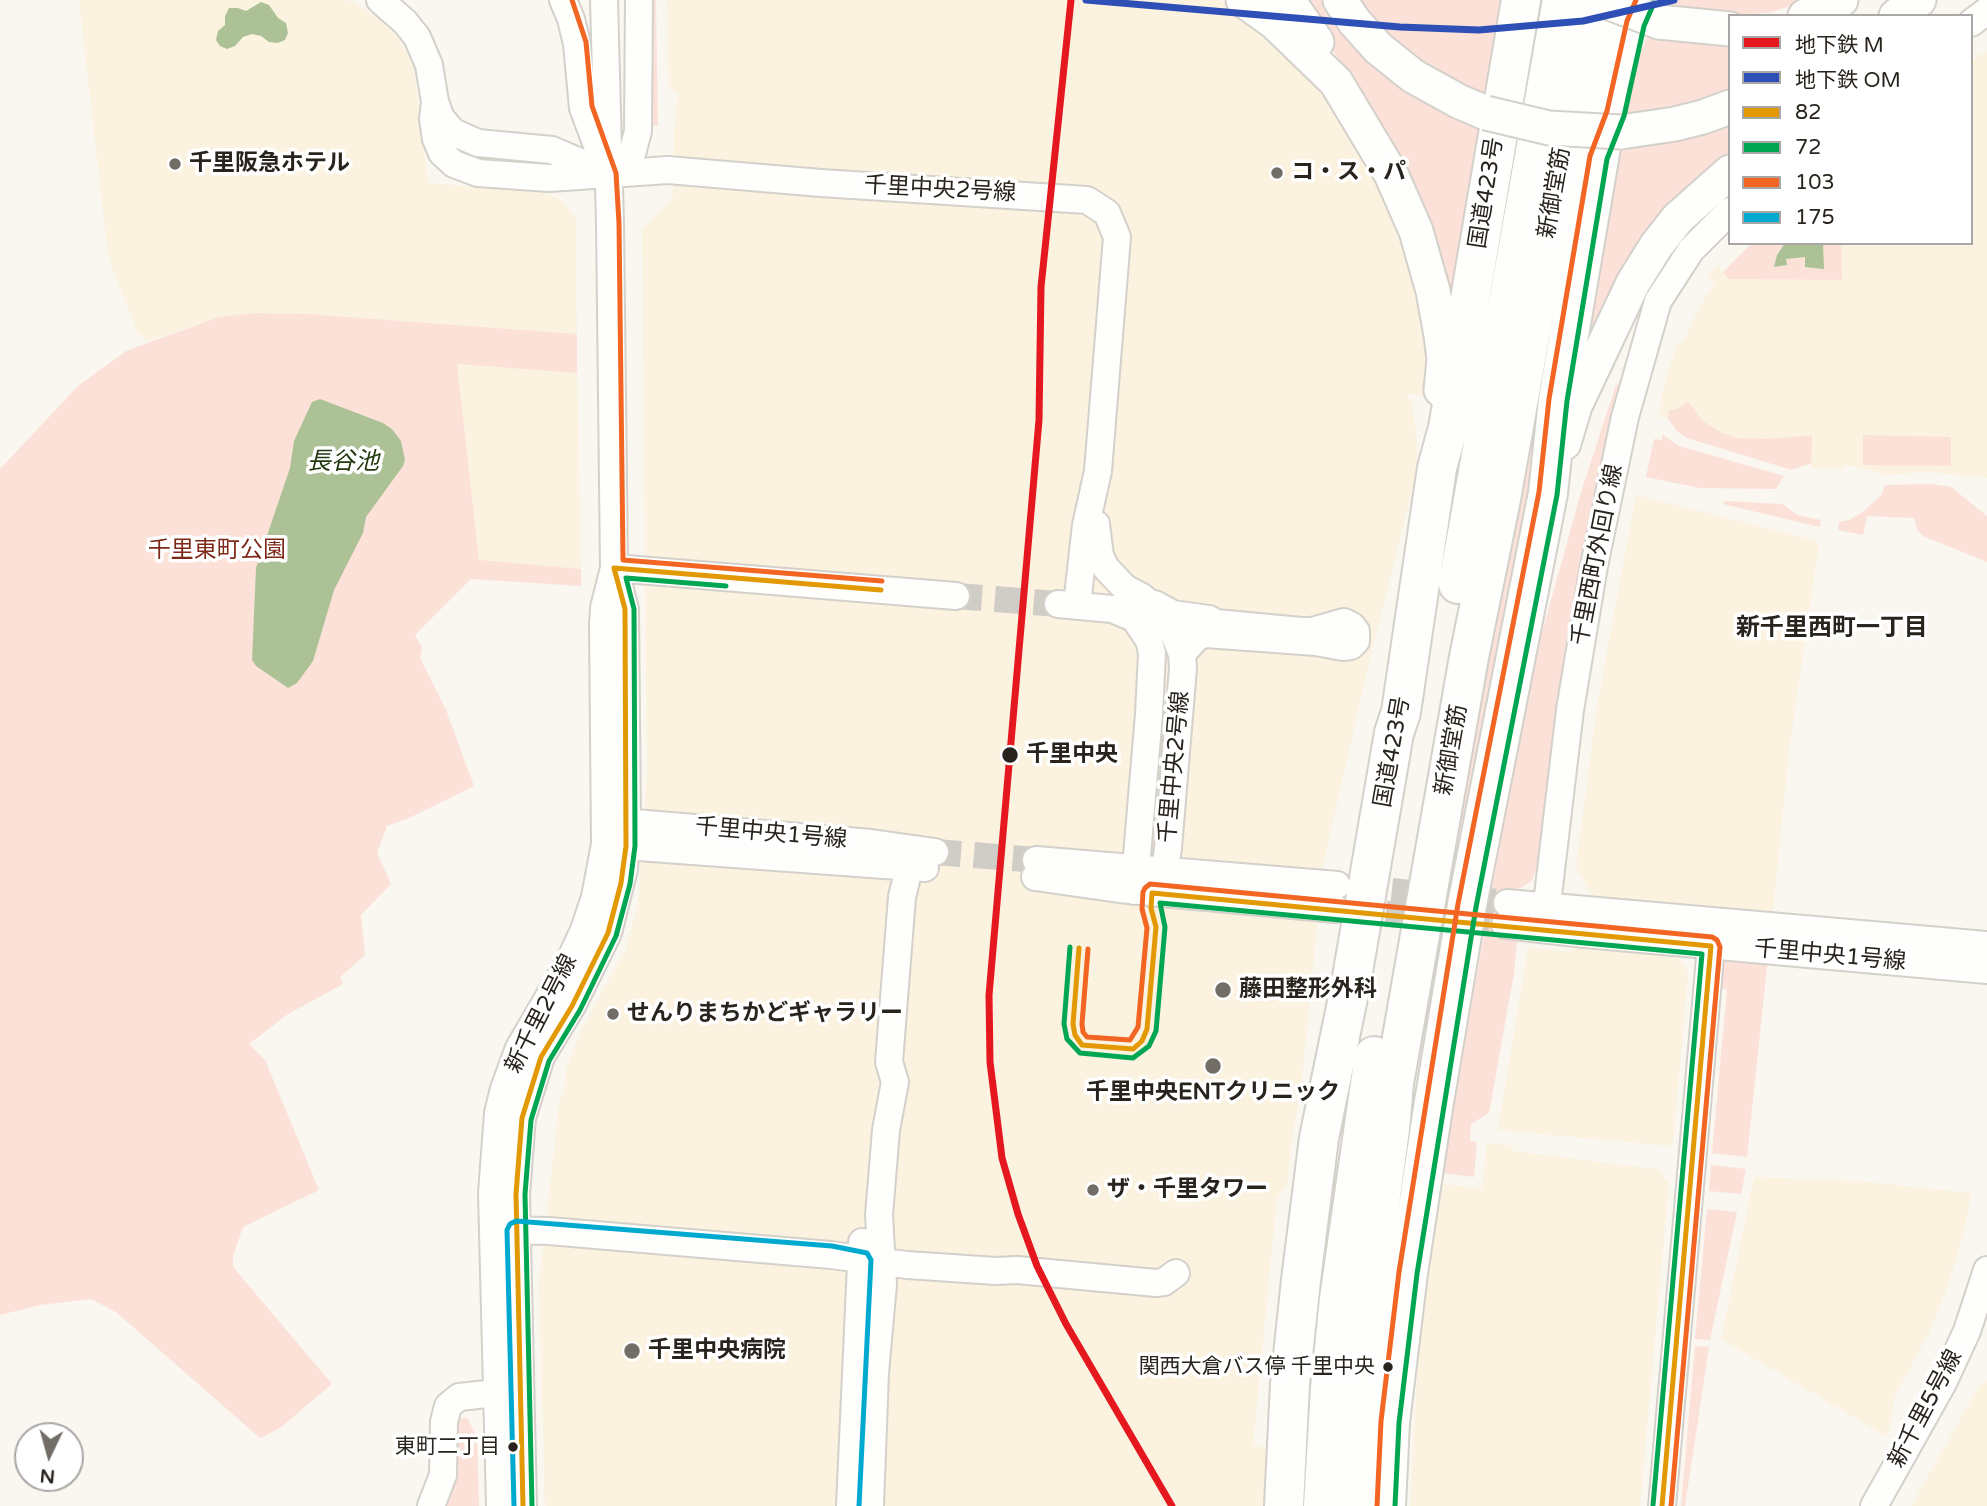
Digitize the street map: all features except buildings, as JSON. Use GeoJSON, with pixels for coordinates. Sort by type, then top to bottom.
{"type":"FeatureCollection","features":[{"type":"Feature","properties":{"kind":"highway","name":"国道423号"},"geometry":{"type":"LineString","coordinates":[[1284,1506],[1290,1384],[1319,1138],[1351,983],[1394,733],[1401,712],[1437,468],[1448,428],[1521,0]]}},
{"type":"Feature","properties":{"kind":"highway","name":"新御堂筋"},"geometry":{"type":"LineString","coordinates":[[1323,1506],[1329,1388],[1352,1298],[1378,1116],[1562,0]]}},
{"type":"Feature","properties":{"kind":"highway","name":"新御堂筋"},"geometry":{"type":"LineString","coordinates":[[1378,1116],[1394,1083],[1440,814],[1501,499],[1590,0]]}},
{"type":"Feature","properties":{"kind":"highway"},"geometry":{"type":"LineString","coordinates":[[1386,1506],[1390,1422],[1408,1273],[1467,905],[1548,493],[1558,400],[1610,144],[1626,0]]}},
{"type":"Feature","properties":{"kind":"highway"},"geometry":{"type":"LineString","coordinates":[[1378,1116],[1510,680]]}},
{"type":"Feature","properties":{"kind":"highway"},"geometry":{"type":"LineString","coordinates":[[1378,1116],[1369,1020],[1404,735],[1401,712]]}},
{"type":"Feature","properties":{"kind":"highway","name":"新御堂筋"},"geometry":{"type":"LineString","coordinates":[[1350,1506],[1352,1298]]}},
{"type":"Feature","properties":{"kind":"main road"},"geometry":{"type":"LineString","coordinates":[[1244,0],[1289,34],[1336,82],[1366,128],[1400,193],[1416,231],[1433,291],[1444,359],[1437,468]]}},
{"type":"Feature","properties":{"kind":"main road"},"geometry":{"type":"LineString","coordinates":[[1288,0],[1331,64],[1336,82]]}},
{"type":"Feature","properties":{"kind":"main road"},"geometry":{"type":"LineString","coordinates":[[1340,0],[1378,48],[1403,68],[1458,101],[1486,113],[1610,144],[1728,108]]}},
{"type":"Feature","properties":{"kind":"main road"},"geometry":{"type":"LineString","coordinates":[[1602,0],[1728,29]]}},
{"type":"Feature","properties":{"kind":"main road"},"geometry":{"type":"LineString","coordinates":[[1810,14],[1841,0]]}},
{"type":"Feature","properties":{"kind":"main road"},"geometry":{"type":"LineString","coordinates":[[1899,14],[1919,0]]}},
{"type":"Feature","properties":{"kind":"main road"},"geometry":{"type":"LineString","coordinates":[[1930,14],[1947,0]]}},
{"type":"Feature","properties":{"kind":"main road"},"geometry":{"type":"LineString","coordinates":[[1610,144],[1633,32],[1652,11]]}},
{"type":"Feature","properties":{"kind":"main road"},"geometry":{"type":"LineString","coordinates":[[1548,493],[1575,407],[1633,283],[1678,218],[1728,174]]}},
{"type":"Feature","properties":{"kind":"street"},"geometry":{"type":"LineString","coordinates":[[380,0],[405,22],[417,37],[429,65],[435,102],[446,125],[460,137],[486,145],[552,150],[607,174],[632,154],[638,131],[639,0]]}},
{"type":"Feature","properties":{"kind":"street","name":"新千里2号線"},"geometry":{"type":"LineString","coordinates":[[563,0],[577,44],[583,108],[607,174]]}},
{"type":"Feature","properties":{"kind":"street","name":"新千里2号線"},"geometry":{"type":"LineString","coordinates":[[523,1506],[504,1230],[492,1181],[498,1113],[519,1048],[569,962],[584,930],[616,833],[625,609],[614,568],[604,0]]}},
{"type":"Feature","properties":{"kind":"street","name":"千里中央2号線"},"geometry":{"type":"LineString","coordinates":[[607,174],[668,170],[1087,200],[1107,213],[1117,237],[1098,471],[1067,605],[1112,609],[1133,618],[1149,640],[1153,653],[1141,884]]}},
{"type":"Feature","properties":{"kind":"street","name":"千里西町外回り線"},"geometry":{"type":"LineString","coordinates":[[1545,918],[1570,710],[1594,566],[1625,417],[1658,301],[1691,250],[1728,213]]}},
{"type":"Feature","properties":{"kind":"street"},"geometry":{"type":"LineString","coordinates":[[1098,471],[1108,501],[1113,550],[1124,568],[1167,598],[1179,605],[1198,610],[1295,619],[1327,626]]}},
{"type":"Feature","properties":{"kind":"street","name":"千里中央2号線"},"geometry":{"type":"LineString","coordinates":[[1093,498],[1100,556],[1106,568],[1165,617],[1180,646],[1183,668],[1165,869]]}},
{"type":"Feature","properties":{"kind":"street"},"geometry":{"type":"LineString","coordinates":[[614,568],[956,596]]}},
{"type":"Feature","properties":{"kind":"street"},"geometry":{"type":"LineString","coordinates":[[1067,605],[1112,589],[1134,593],[1173,614],[1209,619],[1216,623]]}},
{"type":"Feature","properties":{"kind":"street"},"geometry":{"type":"LineString","coordinates":[[1344,622],[1356,631],[1356,641],[1351,646],[1343,647],[1316,642],[1206,634],[1180,646],[1189,631],[1216,623],[1301,631],[1344,622]]}},
{"type":"Feature","properties":{"kind":"street","name":"千里中央2号線"},"geometry":{"type":"LineString","coordinates":[[1149,714],[1162,688],[1166,656],[1180,646]]}},
{"type":"Feature","properties":{"kind":"street","name":"千里中央1号線"},"geometry":{"type":"LineString","coordinates":[[616,833],[871,843],[923,859],[902,897],[889,1062],[879,1080],[871,1130],[863,1221],[872,1261]]}},
{"type":"Feature","properties":{"kind":"street"},"geometry":{"type":"LineString","coordinates":[[1035,869],[1141,884],[1336,897],[1165,869],[1141,884]]}},
{"type":"Feature","properties":{"kind":"street","name":"千里中央1号線"},"geometry":{"type":"LineString","coordinates":[[1506,914],[1711,946],[1987,970]]}},
{"type":"Feature","properties":{"kind":"street","name":"千里中央1号線"},"geometry":{"type":"LineString","coordinates":[[1545,918],[1731,922],[1987,945]]}},
{"type":"Feature","properties":{"kind":"street"},"geometry":{"type":"LineString","coordinates":[[1662,1506],[1711,946],[1731,922]]}},
{"type":"Feature","properties":{"kind":"street"},"geometry":{"type":"LineString","coordinates":[[504,1230],[1156,1283],[1164,1282],[1176,1273]]}},
{"type":"Feature","properties":{"kind":"street","name":"新千里2号線"},"geometry":{"type":"LineString","coordinates":[[500,1506],[496,1392],[504,1230]]}},
{"type":"Feature","properties":{"kind":"street"},"geometry":{"type":"LineString","coordinates":[[850,1506],[872,1261]]}},
{"type":"Feature","properties":{"kind":"street"},"geometry":{"type":"LineString","coordinates":[[870,1506],[875,1373],[883,1284],[872,1261]]}},
{"type":"Feature","properties":{"kind":"street","name":"新千里5号線"},"geometry":{"type":"LineString","coordinates":[[1874,1506],[1933,1403],[1977,1336],[1987,1270]]}},
{"type":"Feature","properties":{"kind":"street"},"geometry":{"type":"LineString","coordinates":[[431,1506],[443,1475],[444,1422],[448,1406],[459,1397],[496,1392]]}},
{"type":"Feature","properties":{"kind":"shaded area"},"geometry":{"type":"Polygon","coordinates":[[[79,0],[344,0],[353,2],[379,19],[399,39],[414,67],[428,183],[546,193],[562,201],[573,214],[576,221],[577,334],[307,314],[255,313],[219,317],[152,340],[144,339],[138,333],[113,270],[107,246],[79,0]]]}},
{"type":"Feature","properties":{"kind":"shaded area"},"geometry":{"type":"Polygon","coordinates":[[[667,0],[1220,0],[1263,31],[1320,89],[1353,133],[1403,234],[1427,333],[1431,397],[1407,393],[1412,404],[1417,441],[1416,474],[1369,662],[1323,865],[1301,1090],[1288,1182],[1277,1198],[1253,1445],[1267,1448],[1264,1506],[545,1506],[539,1284],[560,1097],[564,1097],[566,1069],[582,1028],[626,949],[638,903],[647,776],[642,229],[673,197],[674,131],[678,91],[669,90],[667,0]]]}},
{"type":"Feature","properties":{"kind":"shaded area"},"geometry":{"type":"Polygon","coordinates":[[[1987,50],[1987,478],[1930,472],[1881,475],[1844,464],[1843,469],[1811,468],[1811,464],[1807,464],[1792,470],[1687,438],[1678,432],[1668,419],[1659,417],[1662,393],[1677,343],[1682,343],[1715,283],[1708,278],[1718,265],[1728,279],[1842,280],[1841,245],[1973,245],[1973,60],[1987,50]]]}},
{"type":"Feature","properties":{"kind":"shaded area"},"geometry":{"type":"Polygon","coordinates":[[[457,364],[577,373],[581,569],[479,561],[457,364]]]}},
{"type":"Feature","properties":{"kind":"shaded area"},"geometry":{"type":"Polygon","coordinates":[[[1636,495],[1815,540],[1819,544],[1789,751],[1773,911],[1593,896],[1576,867],[1597,706],[1636,495]]]}},
{"type":"Feature","properties":{"kind":"shaded area"},"geometry":{"type":"Polygon","coordinates":[[[1574,940],[1673,953],[1685,966],[1688,975],[1673,1143],[1670,1146],[1498,1130],[1528,948],[1572,952],[1574,940]]]}},
{"type":"Feature","properties":{"kind":"shaded area"},"geometry":{"type":"Polygon","coordinates":[[[1487,1143],[1513,1146],[1513,1151],[1663,1170],[1663,1179],[1669,1182],[1640,1506],[1410,1506],[1419,1346],[1441,1184],[1482,1188],[1487,1143]]]}},
{"type":"Feature","properties":{"kind":"shaded area"},"geometry":{"type":"Polygon","coordinates":[[[1754,1177],[1857,1181],[1971,1193],[1963,1237],[1946,1290],[1929,1333],[1895,1395],[1886,1436],[1721,1339],[1754,1177]]]}},
{"type":"Feature","properties":{"kind":"shaded area"},"geometry":{"type":"Polygon","coordinates":[[[1987,1381],[1987,1506],[1911,1506],[1981,1383],[1987,1381]]]}},
{"type":"Feature","properties":{"kind":"green space"},"geometry":{"type":"Polygon","coordinates":[[[647,0],[656,0],[658,126],[648,125],[647,0]]]}},
{"type":"Feature","properties":{"kind":"green space"},"geometry":{"type":"Polygon","coordinates":[[[1302,0],[1326,0],[1488,124],[1455,313],[1359,93],[1302,0]]]}},
{"type":"Feature","properties":{"kind":"green space"},"geometry":{"type":"Polygon","coordinates":[[[1355,0],[1510,0],[1493,101],[1411,58],[1355,0]]]}},
{"type":"Feature","properties":{"kind":"green space"},"geometry":{"type":"Polygon","coordinates":[[[1600,0],[1620,0],[1492,711],[1445,888],[1600,0]]]}},
{"type":"Feature","properties":{"kind":"green space"},"geometry":{"type":"Polygon","coordinates":[[[1669,0],[1810,0],[1771,12],[1728,16],[1664,10],[1669,0]]]}},
{"type":"Feature","properties":{"kind":"green space"},"geometry":{"type":"Polygon","coordinates":[[[1650,30],[1728,42],[1728,94],[1621,120],[1633,71],[1650,30]]]}},
{"type":"Feature","properties":{"kind":"green space"},"geometry":{"type":"Polygon","coordinates":[[[1728,121],[1728,157],[1699,180],[1579,373],[1615,143],[1728,121]]]}},
{"type":"Feature","properties":{"kind":"green space"},"geometry":{"type":"Polygon","coordinates":[[[1750,245],[1841,245],[1842,280],[1728,279],[1723,272],[1750,245]]]}},
{"type":"Feature","properties":{"kind":"green space","name":"千里東町公園"},"geometry":{"type":"Polygon","coordinates":[[[255,313],[307,314],[577,334],[577,373],[457,364],[479,560],[581,569],[581,586],[471,579],[415,635],[422,647],[420,658],[446,710],[474,786],[387,826],[377,853],[391,884],[361,915],[365,955],[340,977],[343,984],[288,1014],[249,1044],[265,1060],[319,1190],[243,1227],[233,1255],[233,1267],[332,1384],[280,1428],[260,1438],[116,1312],[91,1299],[40,1305],[0,1315],[0,469],[78,386],[126,351],[219,317],[255,313]]]}},
{"type":"Feature","properties":{"kind":"green space"},"geometry":{"type":"Polygon","coordinates":[[[1622,384],[1539,862],[1532,880],[1523,887],[1508,891],[1518,934],[1514,973],[1489,1113],[1471,1124],[1470,1141],[1477,1142],[1474,1177],[1442,1173],[1529,679],[1582,489],[1616,385],[1622,384]]]}},
{"type":"Feature","properties":{"kind":"green space"},"geometry":{"type":"Polygon","coordinates":[[[1688,402],[1704,422],[1736,438],[1769,439],[1812,435],[1811,463],[1792,470],[1687,438],[1678,432],[1668,419],[1669,410],[1675,410],[1688,402]]]}},
{"type":"Feature","properties":{"kind":"green space"},"geometry":{"type":"Polygon","coordinates":[[[1662,434],[1679,446],[1784,476],[1776,489],[1700,488],[1646,477],[1654,439],[1662,440],[1662,434]]]}},
{"type":"Feature","properties":{"kind":"green space"},"geometry":{"type":"Polygon","coordinates":[[[1863,435],[1951,437],[1951,466],[1863,465],[1863,435]]]}},
{"type":"Feature","properties":{"kind":"green space"},"geometry":{"type":"Polygon","coordinates":[[[1931,484],[1951,487],[1987,516],[1987,562],[1923,536],[1917,529],[1914,518],[1867,516],[1863,535],[1838,530],[1839,522],[1863,512],[1881,495],[1885,485],[1931,484]]]}},
{"type":"Feature","properties":{"kind":"green space"},"geometry":{"type":"Polygon","coordinates":[[[1724,501],[1782,504],[1797,515],[1821,520],[1820,527],[1723,504],[1724,501]]]}},
{"type":"Feature","properties":{"kind":"green space"},"geometry":{"type":"Polygon","coordinates":[[[1730,957],[1768,957],[1747,1157],[1712,1153],[1727,989],[1720,989],[1722,962],[1730,957]]]}},
{"type":"Feature","properties":{"kind":"green space"},"geometry":{"type":"Polygon","coordinates":[[[1711,1165],[1746,1169],[1741,1194],[1709,1191],[1711,1165]]]}},
{"type":"Feature","properties":{"kind":"green space"},"geometry":{"type":"Polygon","coordinates":[[[1707,1209],[1737,1212],[1710,1340],[1695,1339],[1707,1209]]]}},
{"type":"Feature","properties":{"kind":"green space"},"geometry":{"type":"Polygon","coordinates":[[[1695,1346],[1709,1347],[1685,1506],[1681,1506],[1695,1346]]]}},
{"type":"Feature","properties":{"kind":"green space"},"geometry":{"type":"Polygon","coordinates":[[[457,1418],[467,1418],[477,1437],[479,1506],[446,1506],[457,1475],[457,1418]]]}},
{"type":"Feature","properties":{"kind":"water"},"geometry":{"type":"Polygon","coordinates":[[[261,2],[269,5],[278,18],[286,23],[288,33],[285,40],[278,43],[269,42],[252,34],[227,49],[220,46],[216,40],[218,31],[225,25],[229,8],[246,11],[261,2]]]}},
{"type":"Feature","properties":{"kind":"water"},"geometry":{"type":"Polygon","coordinates":[[[1784,245],[1823,245],[1824,269],[1805,267],[1805,257],[1786,259],[1787,265],[1774,267],[1784,245]]]}},
{"type":"Feature","properties":{"kind":"water","name":"長谷池"},"geometry":{"type":"Polygon","coordinates":[[[320,399],[392,429],[401,441],[405,460],[366,517],[363,533],[334,590],[313,661],[297,683],[288,688],[256,666],[252,660],[256,568],[290,468],[294,441],[312,402],[320,399]]]}},
{"type":"Feature","properties":{"kind":"tunnel"},"geometry":{"type":"LineString","coordinates":[[956,596],[1058,604]]}},
{"type":"Feature","properties":{"kind":"tunnel"},"geometry":{"type":"LineString","coordinates":[[935,852],[1036,860]]}},
{"type":"Feature","properties":{"kind":"tunnel"},"geometry":{"type":"LineString","coordinates":[[1353,887],[1507,903]]}},
{"type":"Feature","properties":{"kind":"tunnel"},"geometry":{"type":"LineString","coordinates":[[1347,910],[1505,925]]}},
{"type":"Feature","properties":{"kind":"metro line","name":"M"},"geometry":{"type":"LineString","coordinates":[[1071,0],[1041,287],[1039,420],[989,995],[990,1062],[1002,1158],[1037,1266],[1066,1324],[1172,1506]]}},
{"type":"Feature","properties":{"kind":"metro line","name":"OM"},"geometry":{"type":"LineString","coordinates":[[1086,0],[1400,27],[1479,30],[1583,21],[1674,0]]}},
{"type":"Feature","properties":{"kind":"transit line","name":"103"},"geometry":{"type":"LineString","coordinates":[[572,0],[586,42],[592,106],[616,173],[623,560],[882,581]]}},
{"type":"Feature","properties":{"kind":"transit line","name":"103"},"geometry":{"type":"LineString","coordinates":[[1377,1506],[1381,1421],[1399,1272],[1458,904],[1539,492],[1549,399],[1590,156],[1607,111],[1627,21],[1636,0]]}},
{"type":"Feature","properties":{"kind":"transit line","name":"72"},"geometry":{"type":"LineString","coordinates":[[1395,1506],[1399,1423],[1417,1274],[1476,907],[1557,495],[1567,401],[1607,159],[1624,116],[1644,26],[1654,3]]}},
{"type":"Feature","properties":{"kind":"transit line","name":"82"},"geometry":{"type":"LineString","coordinates":[[523,1506],[516,1194],[522,1118],[541,1057],[572,1006],[608,933],[621,883],[626,846],[625,609],[614,568],[881,590]]}},
{"type":"Feature","properties":{"kind":"transit line","name":"72"},"geometry":{"type":"LineString","coordinates":[[532,1506],[525,1194],[531,1120],[549,1061],[580,1010],[616,936],[630,884],[635,846],[634,609],[626,578],[726,586]]}},
{"type":"Feature","properties":{"kind":"transit line","name":"103"},"geometry":{"type":"LineString","coordinates":[[1088,949],[1083,1032],[1087,1037],[1130,1040],[1138,1027],[1147,928],[1142,909],[1143,892],[1150,884],[1712,937],[1717,940],[1720,947],[1671,1506]]}},
{"type":"Feature","properties":{"kind":"transit line","name":"82"},"geometry":{"type":"LineString","coordinates":[[1152,893],[1711,946]]}},
{"type":"Feature","properties":{"kind":"transit line","name":"82"},"geometry":{"type":"LineString","coordinates":[[1079,948],[1073,1024],[1075,1035],[1082,1045],[1133,1049],[1142,1041],[1147,1029],[1156,927],[1151,908],[1152,893]]}},
{"type":"Feature","properties":{"kind":"transit line","name":"72"},"geometry":{"type":"LineString","coordinates":[[1070,947],[1064,1024],[1067,1039],[1080,1053],[1133,1058],[1149,1046],[1156,1031],[1165,927],[1160,903],[1702,954],[1653,1505]]}},
{"type":"Feature","properties":{"kind":"transit line","name":"82"},"geometry":{"type":"LineString","coordinates":[[1662,1506],[1711,946]]}},
{"type":"Feature","properties":{"kind":"transit line","name":"175"},"geometry":{"type":"LineString","coordinates":[[514,1506],[507,1230],[510,1224],[516,1221],[832,1246],[867,1253],[871,1260],[859,1506]]}},
{"type":"Feature","properties":{"kind":"place","name":"千里阪急ホテル"},"geometry":{"type":"Point","coordinates":[175,164]}},
{"type":"Feature","properties":{"kind":"place","name":"コ・ス・パ"},"geometry":{"type":"Point","coordinates":[1277,173]}},
{"type":"Feature","properties":{"kind":"place","name":"千里中央"},"geometry":{"type":"Point","coordinates":[1010,755]}},
{"type":"Feature","properties":{"kind":"place","name":"藤田整形外科"},"geometry":{"type":"Point","coordinates":[1223,990]}},
{"type":"Feature","properties":{"kind":"place","name":"せんりまちかどギャラリー"},"geometry":{"type":"Point","coordinates":[613,1014]}},
{"type":"Feature","properties":{"kind":"place","name":"千里中央ENTクリニック"},"geometry":{"type":"Point","coordinates":[1213,1066]}},
{"type":"Feature","properties":{"kind":"place","name":"ザ・千里タワー"},"geometry":{"type":"Point","coordinates":[1093,1190]}},
{"type":"Feature","properties":{"kind":"place","name":"千里中央病院"},"geometry":{"type":"Point","coordinates":[632,1351]}},
{"type":"Feature","properties":{"kind":"place","name":"関西大倉バス停 千里中央"},"geometry":{"type":"Point","coordinates":[1388,1367]}},
{"type":"Feature","properties":{"kind":"place","name":"東町二丁目"},"geometry":{"type":"Point","coordinates":[513,1447]}},
{"type":"Feature","properties":{"kind":"district","name":"新千里西町一丁目"},"geometry":{"type":"Point","coordinates":[1832,629]}}]}
